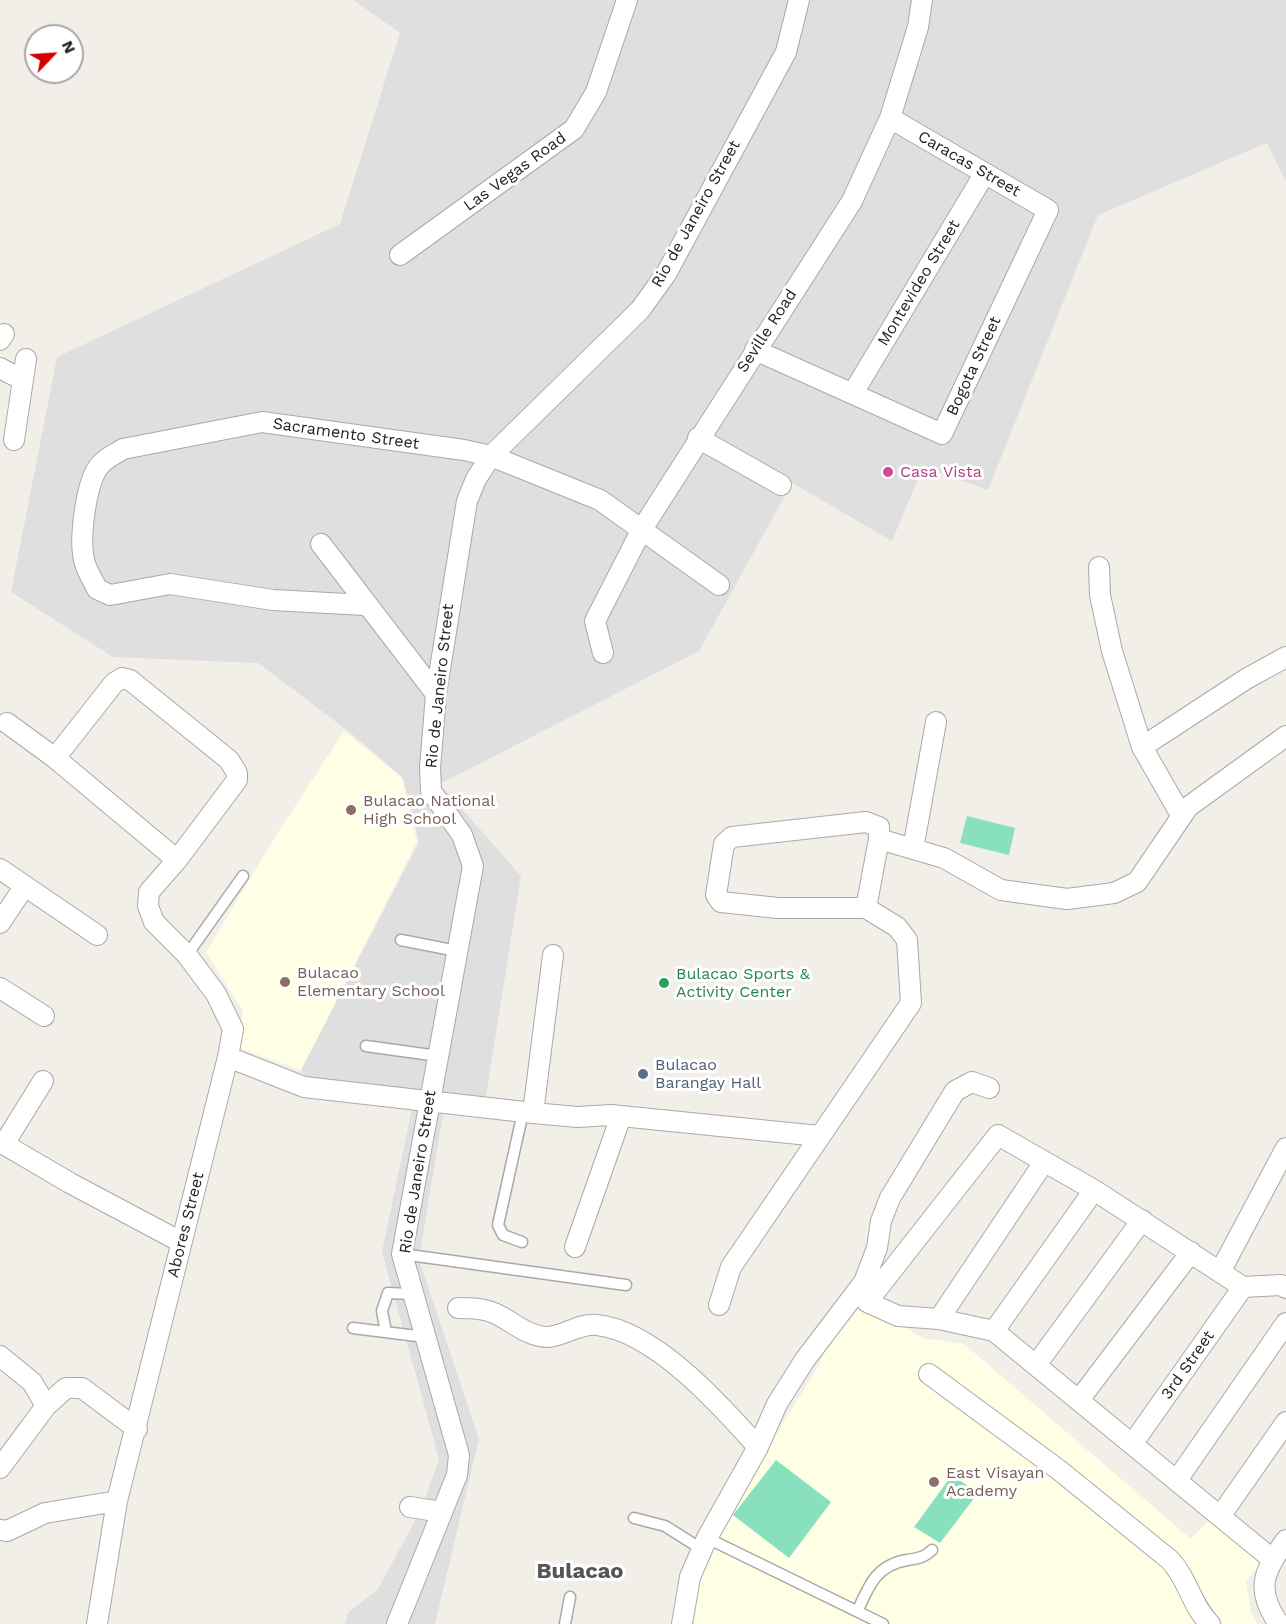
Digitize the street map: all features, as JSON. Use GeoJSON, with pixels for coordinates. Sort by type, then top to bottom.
{"type":"FeatureCollection","features":[{"type":"Feature","properties":{"kind":"street","name":"Las Vegas Road"},"geometry":{"type":"LineString","coordinates":[[400,255],[574,129],[596,92],[627,0]]}},
{"type":"Feature","properties":{"kind":"street","name":"Rio de Janeiro Street"},"geometry":{"type":"LineString","coordinates":[[397,1624],[457,1475],[459,1455],[402,1254],[473,866],[462,835],[431,791],[430,768],[436,694],[467,501],[476,479],[491,456],[640,310],[666,274],[786,52],[799,0]]}},
{"type":"Feature","properties":{"kind":"street","name":"Seville Road"},"geometry":{"type":"LineString","coordinates":[[603,652],[595,621],[642,529],[698,438],[852,201],[890,118],[918,27],[922,0]]}},
{"type":"Feature","properties":{"kind":"street","name":"Caracas Street"},"geometry":{"type":"LineString","coordinates":[[890,118],[1048,210]]}},
{"type":"Feature","properties":{"kind":"street","name":"Montevideo Street"},"geometry":{"type":"LineString","coordinates":[[853,393],[985,172]]}},
{"type":"Feature","properties":{"kind":"street","name":"Bogota Street"},"geometry":{"type":"LineString","coordinates":[[755,350],[942,434],[1048,210]]}},
{"type":"Feature","properties":{"kind":"street"},"geometry":{"type":"LineString","coordinates":[[14,440],[26,359]]}},
{"type":"Feature","properties":{"kind":"street"},"geometry":{"type":"LineString","coordinates":[[0,368],[23,380]]}},
{"type":"Feature","properties":{"kind":"street","name":"Sacramento Street"},"geometry":{"type":"LineString","coordinates":[[365,605],[273,600],[170,584],[110,596],[97,590],[84,561],[82,538],[86,507],[97,470],[105,459],[123,449],[262,422],[464,450],[491,456],[600,500],[719,585]]}},
{"type":"Feature","properties":{"kind":"street"},"geometry":{"type":"LineString","coordinates":[[698,438],[781,485]]}},
{"type":"Feature","properties":{"kind":"street"},"geometry":{"type":"LineString","coordinates":[[321,544],[365,605],[436,694]]}},
{"type":"Feature","properties":{"kind":"street"},"geometry":{"type":"LineString","coordinates":[[1099,567],[1100,595],[1112,651],[1142,747],[1181,815]]}},
{"type":"Feature","properties":{"kind":"street"},"geometry":{"type":"LineString","coordinates":[[1142,747],[1239,683],[1286,657]]}},
{"type":"Feature","properties":{"kind":"street","name":"Abores Street"},"geometry":{"type":"LineString","coordinates":[[54,758],[114,683],[122,678],[130,680],[229,760],[237,773],[237,780],[177,860],[149,892],[148,906],[154,922],[187,955],[216,994],[233,1029],[137,1429],[117,1501],[97,1624]]}},
{"type":"Feature","properties":{"kind":"street"},"geometry":{"type":"LineString","coordinates":[[913,849],[936,722]]}},
{"type":"Feature","properties":{"kind":"street"},"geometry":{"type":"LineString","coordinates":[[7,723],[54,758],[177,860]]}},
{"type":"Feature","properties":{"kind":"street"},"geometry":{"type":"LineString","coordinates":[[879,839],[944,858],[1001,890],[1066,899],[1114,893],[1137,882],[1181,815],[1286,736]]}},
{"type":"Feature","properties":{"kind":"street"},"geometry":{"type":"LineString","coordinates":[[719,1305],[731,1267],[911,1002],[907,940],[897,927],[866,908],[778,908],[721,902],[716,895],[724,844],[732,837],[866,822],[879,827],[879,839],[866,908]]}},
{"type":"Feature","properties":{"kind":"street"},"geometry":{"type":"LineString","coordinates":[[0,869],[24,888],[97,935]]}},
{"type":"Feature","properties":{"kind":"street"},"geometry":{"type":"LineString","coordinates":[[0,923],[24,888]]}},
{"type":"Feature","properties":{"kind":"street"},"geometry":{"type":"LineString","coordinates":[[528,1113],[553,955]]}},
{"type":"Feature","properties":{"kind":"street"},"geometry":{"type":"LineString","coordinates":[[0,988],[44,1016]]}},
{"type":"Feature","properties":{"kind":"street"},"geometry":{"type":"LineString","coordinates":[[228,1057],[304,1087],[528,1113],[577,1117],[621,1116],[819,1136]]}},
{"type":"Feature","properties":{"kind":"street"},"geometry":{"type":"LineString","coordinates":[[43,1081],[2,1143],[181,1242]]}},
{"type":"Feature","properties":{"kind":"street"},"geometry":{"type":"LineString","coordinates":[[681,1624],[690,1577],[705,1544],[758,1447],[777,1404],[804,1361],[864,1282],[877,1248],[881,1221],[890,1198],[955,1090],[972,1082],[989,1088]]}},
{"type":"Feature","properties":{"kind":"street"},"geometry":{"type":"LineString","coordinates":[[575,1247],[621,1116]]}},
{"type":"Feature","properties":{"kind":"street"},"geometry":{"type":"LineString","coordinates":[[1272,1559],[1178,1479],[994,1331],[939,1319],[898,1316],[867,1302],[998,1135],[1094,1190],[1243,1287],[1284,1283]]}},
{"type":"Feature","properties":{"kind":"street"},"geometry":{"type":"LineString","coordinates":[[1220,1272],[1286,1148]]}},
{"type":"Feature","properties":{"kind":"street"},"geometry":{"type":"LineString","coordinates":[[939,1319],[1044,1162]]}},
{"type":"Feature","properties":{"kind":"street"},"geometry":{"type":"LineString","coordinates":[[994,1331],[1094,1190]]}},
{"type":"Feature","properties":{"kind":"street"},"geometry":{"type":"LineString","coordinates":[[1036,1365],[1142,1220]]}},
{"type":"Feature","properties":{"kind":"street"},"geometry":{"type":"LineString","coordinates":[[1079,1400],[1191,1252]]}},
{"type":"Feature","properties":{"kind":"street","name":"3rd Street"},"geometry":{"type":"LineString","coordinates":[[1133,1443],[1243,1287]]}},
{"type":"Feature","properties":{"kind":"street"},"geometry":{"type":"LineString","coordinates":[[458,1308],[495,1313],[513,1325],[549,1337],[595,1324],[627,1333],[662,1355],[710,1395],[758,1447]]}},
{"type":"Feature","properties":{"kind":"street"},"geometry":{"type":"LineString","coordinates":[[1178,1479],[1286,1323]]}},
{"type":"Feature","properties":{"kind":"street"},"geometry":{"type":"LineString","coordinates":[[0,1356],[32,1382],[46,1406]]}},
{"type":"Feature","properties":{"kind":"street"},"geometry":{"type":"LineString","coordinates":[[929,1374],[1076,1483],[1170,1560],[1181,1572],[1192,1601],[1210,1624]]}},
{"type":"Feature","properties":{"kind":"street"},"geometry":{"type":"LineString","coordinates":[[0,1468],[46,1406],[66,1388],[82,1388],[137,1429]]}},
{"type":"Feature","properties":{"kind":"street"},"geometry":{"type":"LineString","coordinates":[[1221,1515],[1286,1422]]}},
{"type":"Feature","properties":{"kind":"street"},"geometry":{"type":"LineString","coordinates":[[0,1530],[7,1531],[45,1513],[117,1501]]}},
{"type":"Feature","properties":{"kind":"street"},"geometry":{"type":"LineString","coordinates":[[410,1507],[442,1512]]}},
{"type":"Feature","properties":{"kind":"street"},"geometry":{"type":"LineString","coordinates":[[1279,1624],[1268,1608],[1263,1584],[1272,1559],[1286,1540]]}},
{"type":"Feature","properties":{"kind":"lane"},"geometry":{"type":"LineString","coordinates":[[187,955],[243,876]]}},
{"type":"Feature","properties":{"kind":"lane"},"geometry":{"type":"LineString","coordinates":[[401,940],[457,951]]}},
{"type":"Feature","properties":{"kind":"lane"},"geometry":{"type":"LineString","coordinates":[[366,1046],[438,1056]]}},
{"type":"Feature","properties":{"kind":"lane"},"geometry":{"type":"LineString","coordinates":[[522,1242],[503,1235],[498,1226],[528,1113]]}},
{"type":"Feature","properties":{"kind":"lane"},"geometry":{"type":"LineString","coordinates":[[402,1254],[626,1285]]}},
{"type":"Feature","properties":{"kind":"lane"},"geometry":{"type":"LineString","coordinates":[[386,1332],[382,1311],[388,1293],[412,1294]]}},
{"type":"Feature","properties":{"kind":"lane"},"geometry":{"type":"LineString","coordinates":[[354,1328],[425,1337]]}},
{"type":"Feature","properties":{"kind":"lane"},"geometry":{"type":"LineString","coordinates":[[634,1518],[665,1526],[858,1610],[883,1624]]}},
{"type":"Feature","properties":{"kind":"lane"},"geometry":{"type":"LineString","coordinates":[[858,1610],[872,1578],[879,1570],[904,1560],[919,1559],[932,1550]]}},
{"type":"Feature","properties":{"kind":"lane"},"geometry":{"type":"LineString","coordinates":[[565,1624],[570,1597]]}},
{"type":"Feature","properties":{"kind":"shaded area"},"geometry":{"type":"Polygon","coordinates":[[[353,0],[1286,0],[1286,182],[1267,143],[1098,215],[988,490],[923,467],[892,541],[792,483],[699,651],[440,784],[521,876],[485,1102],[446,1097],[419,1259],[479,1439],[435,1624],[345,1624],[348,1613],[378,1589],[421,1510],[439,1459],[382,1252],[415,1094],[307,1079],[301,1070],[419,842],[403,778],[352,734],[258,663],[113,657],[11,592],[57,357],[340,224],[400,33],[353,0]]]}},
{"type":"Feature","properties":{"kind":"shaded area","name":"Bulacao Elementary School"},"geometry":{"type":"Polygon","coordinates":[[[344,731],[402,778],[417,842],[301,1070],[238,1048],[243,1011],[206,952],[272,842],[344,731]]]}},
{"type":"Feature","properties":{"kind":"shaded area","name":"East Visayan Academy"},"geometry":{"type":"Polygon","coordinates":[[[870,1307],[923,1338],[964,1344],[1191,1539],[1213,1515],[1263,1561],[1246,1581],[1251,1613],[1258,1624],[671,1624],[682,1569],[767,1449],[819,1365],[843,1310],[870,1307]]]}},
{"type":"Feature","properties":{"kind":"green space"},"geometry":{"type":"Polygon","coordinates":[[[967,816],[1015,828],[1009,855],[960,843],[967,816]]]}},
{"type":"Feature","properties":{"kind":"green space"},"geometry":{"type":"Polygon","coordinates":[[[776,1460],[831,1502],[789,1558],[733,1515],[776,1460]]]}},
{"type":"Feature","properties":{"kind":"green space"},"geometry":{"type":"Polygon","coordinates":[[[952,1475],[978,1493],[940,1543],[914,1527],[952,1475]]]}},
{"type":"Feature","properties":{"kind":"place","name":"Casa Vista"},"geometry":{"type":"Point","coordinates":[888,472]}},
{"type":"Feature","properties":{"kind":"place","name":"Bulacao National High School"},"geometry":{"type":"Point","coordinates":[351,810]}},
{"type":"Feature","properties":{"kind":"place","name":"Bulacao Elementary School"},"geometry":{"type":"Point","coordinates":[285,982]}},
{"type":"Feature","properties":{"kind":"place","name":"Bulacao Sports & Activity Center"},"geometry":{"type":"Point","coordinates":[664,983]}},
{"type":"Feature","properties":{"kind":"place","name":"Bulacao Barangay Hall"},"geometry":{"type":"Point","coordinates":[643,1074]}},
{"type":"Feature","properties":{"kind":"place","name":"East Visayan Academy"},"geometry":{"type":"Point","coordinates":[934,1482]}},
{"type":"Feature","properties":{"kind":"district","name":"Bulacao"},"geometry":{"type":"Point","coordinates":[580,1572]}}]}
